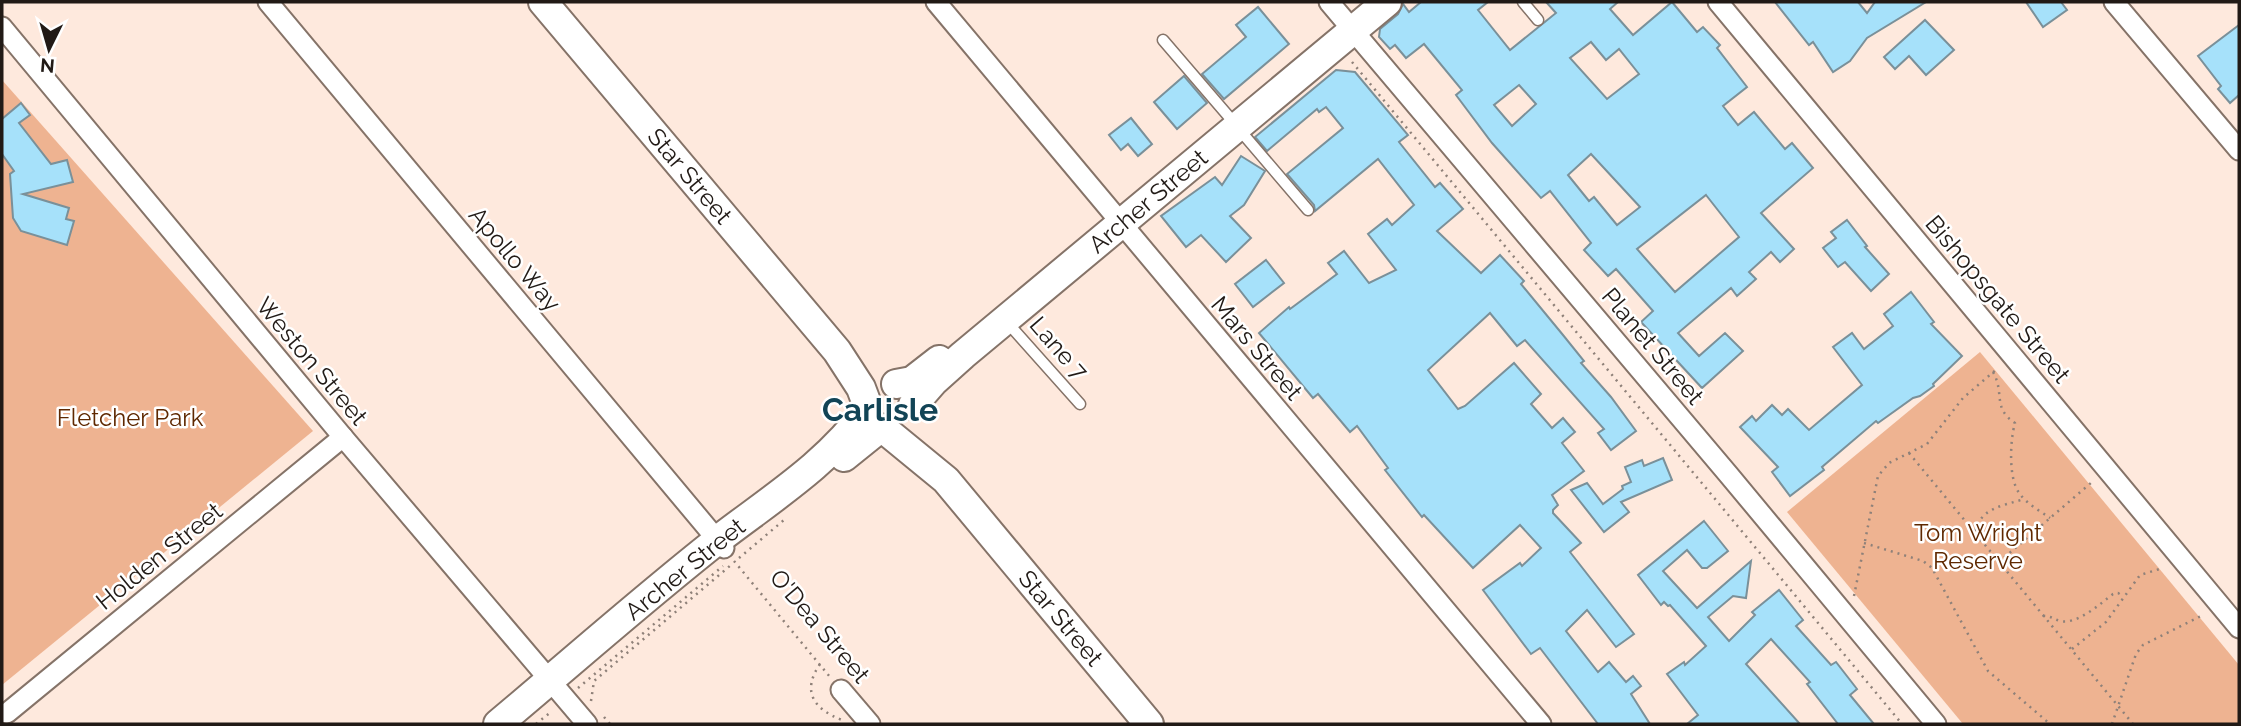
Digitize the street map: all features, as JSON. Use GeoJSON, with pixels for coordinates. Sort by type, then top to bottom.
{"type":"FeatureCollection","features":[{"type":"Feature","properties":{"kind":"main road","name":"Star Street"},"geometry":{"type":"LineString","coordinates":[[543,2],[837,351],[861,388],[874,418],[946,480],[1149,724]]}},
{"type":"Feature","properties":{"kind":"main road","name":"Archer Street"},"geometry":{"type":"LineString","coordinates":[[902,397],[934,381],[1006,320],[1118,220],[1344,27],[1367,2]]}},
{"type":"Feature","properties":{"kind":"main road","name":"Archer Street"},"geometry":{"type":"LineString","coordinates":[[1344,27],[1387,2]]}},
{"type":"Feature","properties":{"kind":"main road","name":"Archer Street"},"geometry":{"type":"LineString","coordinates":[[902,397],[912,381],[1118,220]]}},
{"type":"Feature","properties":{"kind":"main road","name":"Star Street"},"geometry":{"type":"LineString","coordinates":[[837,351],[902,397],[946,480]]}},
{"type":"Feature","properties":{"kind":"main road"},"geometry":{"type":"LineString","coordinates":[[874,390],[902,397],[900,428],[874,418],[874,390]]}},
{"type":"Feature","properties":{"kind":"main road","name":"Archer Street"},"geometry":{"type":"LineString","coordinates":[[517,724],[816,480],[874,418]]}},
{"type":"Feature","properties":{"kind":"main road","name":"Archer Street"},"geometry":{"type":"LineString","coordinates":[[498,724],[558,690]]}},
{"type":"Feature","properties":{"kind":"street","name":"Apollo Way"},"geometry":{"type":"LineString","coordinates":[[268,2],[727,552]]}},
{"type":"Feature","properties":{"kind":"street","name":"Mars Street"},"geometry":{"type":"LineString","coordinates":[[936,2],[1541,724]]}},
{"type":"Feature","properties":{"kind":"street","name":"Bishopsgate Street"},"geometry":{"type":"LineString","coordinates":[[1718,2],[2239,628]]}},
{"type":"Feature","properties":{"kind":"street"},"geometry":{"type":"LineString","coordinates":[[2114,2],[2239,150]]}},
{"type":"Feature","properties":{"kind":"street","name":"Weston Street"},"geometry":{"type":"LineString","coordinates":[[2,27],[343,437],[587,724]]}},
{"type":"Feature","properties":{"kind":"street","name":"Planet Street"},"geometry":{"type":"LineString","coordinates":[[1344,27],[1720,463],[1936,724]]}},
{"type":"Feature","properties":{"kind":"street","name":"Holden Street"},"geometry":{"type":"LineString","coordinates":[[8,715],[343,437]]}},
{"type":"Feature","properties":{"kind":"street","name":"O'Dea Street"},"geometry":{"type":"LineString","coordinates":[[841,691],[870,724]]}},
{"type":"Feature","properties":{"kind":"lane"},"geometry":{"type":"LineString","coordinates":[[1523,2],[1538,20]]}},
{"type":"Feature","properties":{"kind":"lane"},"geometry":{"type":"LineString","coordinates":[[1163,40],[1308,210]]}},
{"type":"Feature","properties":{"kind":"lane","name":"Lane 7"},"geometry":{"type":"LineString","coordinates":[[1006,320],[1080,404]]}},
{"type":"Feature","properties":{"kind":"path"},"geometry":{"type":"LineString","coordinates":[[1344,27],[1902,724]]}},
{"type":"Feature","properties":{"kind":"path"},"geometry":{"type":"LineString","coordinates":[[1854,596],[1878,476],[1889,463],[1927,444],[1963,398],[1998,368]]}},
{"type":"Feature","properties":{"kind":"path"},"geometry":{"type":"LineString","coordinates":[[1993,372],[1998,381],[2004,416],[2015,423],[2011,435],[2016,488],[2024,499],[2050,518]]}},
{"type":"Feature","properties":{"kind":"path"},"geometry":{"type":"LineString","coordinates":[[1909,453],[2133,724]]}},
{"type":"Feature","properties":{"kind":"path"},"geometry":{"type":"LineString","coordinates":[[1999,562],[2092,482]]}},
{"type":"Feature","properties":{"kind":"path"},"geometry":{"type":"LineString","coordinates":[[1975,533],[1987,511],[2024,499]]}},
{"type":"Feature","properties":{"kind":"path"},"geometry":{"type":"LineString","coordinates":[[610,724],[591,702],[594,681],[727,552],[793,512]]}},
{"type":"Feature","properties":{"kind":"path"},"geometry":{"type":"LineString","coordinates":[[536,724],[558,690],[727,552],[785,514]]}},
{"type":"Feature","properties":{"kind":"path"},"geometry":{"type":"LineString","coordinates":[[1864,543],[1923,561],[1932,568],[1988,671],[2050,724]]}},
{"type":"Feature","properties":{"kind":"path","name":"O'Dea Street"},"geometry":{"type":"LineString","coordinates":[[727,552],[841,691]]}},
{"type":"Feature","properties":{"kind":"path"},"geometry":{"type":"LineString","coordinates":[[2071,649],[2106,622],[2140,575],[2164,568]]}},
{"type":"Feature","properties":{"kind":"path"},"geometry":{"type":"LineString","coordinates":[[2043,616],[2050,616],[2062,622],[2077,619],[2113,594],[2123,596]]}},
{"type":"Feature","properties":{"kind":"path"},"geometry":{"type":"LineString","coordinates":[[2112,724],[2136,654],[2143,645],[2203,615]]}},
{"type":"Feature","properties":{"kind":"path"},"geometry":{"type":"LineString","coordinates":[[820,664],[814,673],[812,698],[816,706],[828,715],[846,722]]}},
{"type":"Feature","properties":{"kind":"green space","name":"Fletcher Park"},"geometry":{"type":"Polygon","coordinates":[[[2,80],[313,431],[2,685],[2,80]]]}},
{"type":"Feature","properties":{"kind":"green space","name":"Tom Wright Reserve"},"geometry":{"type":"Polygon","coordinates":[[[1980,352],[2239,665],[2239,724],[1963,724],[1787,512],[1980,352]]]}},
{"type":"Feature","properties":{"kind":"building"},"geometry":{"type":"Polygon","coordinates":[[[1421,2],[1488,2],[1478,10],[1510,50],[1556,13],[1546,2],[1618,2],[1610,9],[1633,35],[1672,2],[1697,32],[1703,27],[1720,45],[1717,48],[1747,87],[1723,106],[1738,125],[1754,112],[1785,149],[1792,143],[1813,168],[1761,213],[1794,249],[1780,262],[1771,252],[1749,272],[1756,279],[1737,296],[1731,288],[1678,333],[1699,356],[1725,333],[1743,351],[1702,388],[1641,322],[1653,311],[1616,269],[1608,276],[1584,250],[1591,243],[1550,191],[1541,198],[1492,143],[1456,95],[1462,90],[1424,44],[1406,58],[1395,45],[1390,49],[1379,37],[1380,29],[1398,14],[1403,4],[1409,12],[1421,2]],[[1591,42],[1570,58],[1607,99],[1639,74],[1619,49],[1606,60],[1591,42]],[[1519,85],[1494,105],[1512,126],[1536,104],[1519,85]],[[1591,154],[1568,175],[1589,201],[1594,197],[1617,225],[1640,207],[1591,154]],[[1706,195],[1637,249],[1675,292],[1739,237],[1706,195]]]}},
{"type":"Feature","properties":{"kind":"building"},"geometry":{"type":"Polygon","coordinates":[[[1775,2],[1858,2],[1867,13],[1875,2],[1926,2],[1867,38],[1850,61],[1833,72],[1813,42],[1809,45],[1775,2]]]}},
{"type":"Feature","properties":{"kind":"building"},"geometry":{"type":"Polygon","coordinates":[[[2026,2],[2061,2],[2067,10],[2043,27],[2026,2]]]}},
{"type":"Feature","properties":{"kind":"building"},"geometry":{"type":"Polygon","coordinates":[[[1258,7],[1289,44],[1224,99],[1202,74],[1246,37],[1236,25],[1258,7]]]}},
{"type":"Feature","properties":{"kind":"building"},"geometry":{"type":"Polygon","coordinates":[[[1925,20],[1954,50],[1926,75],[1909,56],[1895,69],[1884,57],[1925,20]]]}},
{"type":"Feature","properties":{"kind":"building"},"geometry":{"type":"Polygon","coordinates":[[[2239,25],[2239,95],[2230,103],[2218,89],[2221,86],[2198,56],[2239,25]]]}},
{"type":"Feature","properties":{"kind":"building"},"geometry":{"type":"Polygon","coordinates":[[[1336,70],[1355,72],[1408,135],[1399,142],[1435,187],[1440,183],[1463,209],[1437,231],[1481,273],[1500,255],[1524,281],[1521,284],[1584,361],[1581,363],[1636,431],[1611,450],[1598,433],[1604,429],[1525,340],[1517,346],[1490,313],[1428,370],[1458,409],[1465,406],[1514,363],[1541,394],[1531,404],[1552,428],[1563,418],[1575,432],[1562,443],[1584,471],[1552,495],[1558,505],[1553,513],[1581,543],[1570,552],[1634,634],[1616,647],[1587,610],[1566,631],[1598,672],[1609,662],[1626,682],[1633,676],[1641,686],[1631,694],[1650,724],[1598,724],[1540,648],[1531,654],[1483,590],[1520,563],[1522,566],[1541,548],[1520,525],[1473,568],[1424,515],[1422,517],[1385,470],[1388,468],[1357,426],[1350,432],[1318,394],[1313,398],[1259,333],[1289,307],[1290,309],[1337,274],[1328,263],[1344,251],[1369,283],[1396,270],[1368,234],[1387,219],[1392,225],[1414,205],[1378,159],[1315,211],[1314,205],[1287,174],[1343,128],[1326,107],[1319,112],[1317,109],[1267,151],[1255,137],[1336,70]]]}},
{"type":"Feature","properties":{"kind":"building"},"geometry":{"type":"Polygon","coordinates":[[[1184,76],[1207,103],[1177,129],[1154,102],[1184,76]]]}},
{"type":"Feature","properties":{"kind":"building"},"geometry":{"type":"Polygon","coordinates":[[[21,103],[30,115],[19,123],[51,164],[67,160],[73,182],[23,194],[69,208],[66,219],[74,221],[67,245],[21,231],[13,218],[10,174],[14,171],[2,154],[2,119],[21,103]]]}},
{"type":"Feature","properties":{"kind":"building"},"geometry":{"type":"Polygon","coordinates":[[[1131,118],[1152,144],[1138,156],[1128,144],[1121,150],[1109,135],[1131,118]]]}},
{"type":"Feature","properties":{"kind":"building"},"geometry":{"type":"Polygon","coordinates":[[[1241,156],[1265,171],[1244,205],[1230,216],[1251,238],[1226,262],[1201,235],[1186,247],[1161,216],[1215,177],[1222,185],[1241,156]]]}},
{"type":"Feature","properties":{"kind":"building"},"geometry":{"type":"Polygon","coordinates":[[[1847,220],[1867,246],[1865,247],[1889,274],[1871,291],[1845,262],[1838,267],[1823,248],[1836,238],[1831,232],[1847,220]]]}},
{"type":"Feature","properties":{"kind":"building"},"geometry":{"type":"Polygon","coordinates":[[[1266,260],[1284,283],[1253,307],[1235,284],[1266,260]]]}},
{"type":"Feature","properties":{"kind":"building"},"geometry":{"type":"Polygon","coordinates":[[[1911,292],[1934,322],[1931,324],[1962,356],[1934,386],[1878,423],[1876,421],[1822,467],[1824,470],[1790,496],[1772,472],[1778,467],[1740,427],[1752,416],[1756,421],[1772,405],[1782,415],[1788,409],[1809,430],[1862,385],[1833,347],[1852,333],[1864,349],[1893,326],[1884,314],[1911,292]]]}},
{"type":"Feature","properties":{"kind":"building"},"geometry":{"type":"Polygon","coordinates":[[[1663,458],[1672,480],[1621,502],[1629,512],[1604,532],[1571,490],[1587,483],[1603,504],[1623,489],[1622,486],[1631,482],[1625,467],[1642,460],[1644,466],[1663,458]]]}},
{"type":"Feature","properties":{"kind":"building"},"geometry":{"type":"Polygon","coordinates":[[[1704,521],[1728,551],[1707,568],[1702,568],[1687,550],[1663,571],[1697,608],[1751,561],[1746,598],[1733,596],[1708,617],[1729,641],[1755,615],[1752,612],[1779,590],[1803,620],[1796,626],[1831,665],[1836,662],[1857,689],[1850,695],[1874,724],[1838,724],[1807,684],[1810,682],[1771,639],[1746,664],[1800,724],[1687,724],[1698,715],[1667,674],[1684,662],[1685,665],[1706,646],[1670,605],[1664,602],[1661,605],[1638,575],[1704,521]]]}},
{"type":"Feature","properties":{"kind":"district","name":"Carlisle"},"geometry":{"type":"Point","coordinates":[880,409]}}]}
